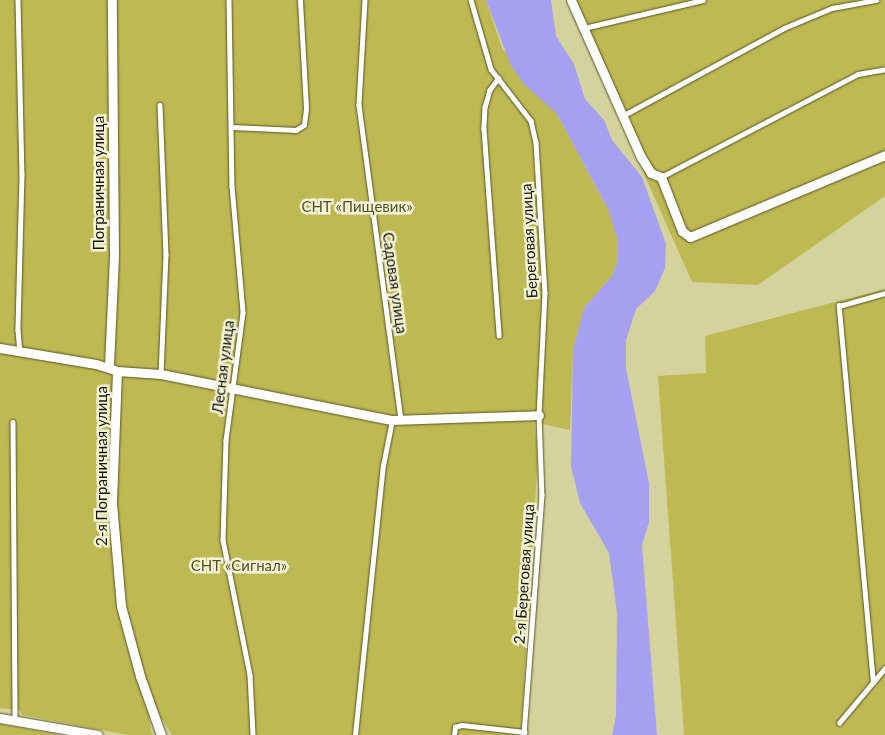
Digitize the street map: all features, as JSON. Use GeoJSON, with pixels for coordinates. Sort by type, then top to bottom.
{"type":"FeatureCollection","features":[{"type":"Feature","properties":{"kind":"street","name":"Пограничная улица"},"geometry":{"type":"LineString","coordinates":[[112,0],[113,369]]}},
{"type":"Feature","properties":{"kind":"street"},"geometry":{"type":"LineString","coordinates":[[572,0],[641,157],[651,173],[661,177],[682,231],[690,237],[885,155]]}},
{"type":"Feature","properties":{"kind":"street"},"geometry":{"type":"LineString","coordinates":[[0,348],[113,369],[161,374],[397,420],[539,414]]}},
{"type":"Feature","properties":{"kind":"street","name":"2-я Пограничная улица"},"geometry":{"type":"LineString","coordinates":[[113,369],[112,503],[121,606],[140,676],[161,735]]}},
{"type":"Feature","properties":{"kind":"street"},"geometry":{"type":"LineString","coordinates":[[0,718],[98,735]]}},
{"type":"Feature","properties":{"kind":"lane"},"geometry":{"type":"LineString","coordinates":[[18,0],[22,174],[18,330],[20,352]]}},
{"type":"Feature","properties":{"kind":"lane","name":"Лесная улица"},"geometry":{"type":"LineString","coordinates":[[229,0],[232,186],[243,312],[226,440],[223,540],[250,676],[253,735]]}},
{"type":"Feature","properties":{"kind":"lane"},"geometry":{"type":"LineString","coordinates":[[232,127],[296,130],[304,125],[306,108],[300,0]]}},
{"type":"Feature","properties":{"kind":"lane","name":"Садовая улица"},"geometry":{"type":"LineString","coordinates":[[355,735],[383,466],[397,420],[359,105],[366,0]]}},
{"type":"Feature","properties":{"kind":"lane","name":"Береговая улица"},"geometry":{"type":"LineString","coordinates":[[471,0],[491,68],[532,121],[536,142],[545,293],[539,414]]}},
{"type":"Feature","properties":{"kind":"lane"},"geometry":{"type":"LineString","coordinates":[[584,28],[703,0]]}},
{"type":"Feature","properties":{"kind":"lane"},"geometry":{"type":"LineString","coordinates":[[624,115],[784,28],[832,8],[876,0]]}},
{"type":"Feature","properties":{"kind":"lane"},"geometry":{"type":"LineString","coordinates":[[661,177],[858,74],[885,69]]}},
{"type":"Feature","properties":{"kind":"lane"},"geometry":{"type":"LineString","coordinates":[[499,78],[490,90],[485,107],[484,128],[499,335]]}},
{"type":"Feature","properties":{"kind":"lane"},"geometry":{"type":"LineString","coordinates":[[160,105],[166,255],[161,374]]}},
{"type":"Feature","properties":{"kind":"lane"},"geometry":{"type":"LineString","coordinates":[[873,683],[839,306],[885,293]]}},
{"type":"Feature","properties":{"kind":"lane","name":"2-я Береговая улица"},"geometry":{"type":"LineString","coordinates":[[524,734],[542,495],[539,414]]}},
{"type":"Feature","properties":{"kind":"lane"},"geometry":{"type":"LineString","coordinates":[[13,422],[15,721]]}},
{"type":"Feature","properties":{"kind":"lane"},"geometry":{"type":"LineString","coordinates":[[839,723],[885,668]]}},
{"type":"Feature","properties":{"kind":"lane"},"geometry":{"type":"LineString","coordinates":[[454,735],[455,727],[462,724],[524,734]]}},
{"type":"Feature","properties":{"kind":"green space"},"geometry":{"type":"Polygon","coordinates":[[[0,0],[486,0],[502,48],[557,114],[609,211],[617,238],[618,260],[612,276],[584,308],[573,350],[570,430],[534,422],[538,453],[521,735],[172,735],[160,716],[149,717],[152,735],[128,735],[22,715],[20,710],[0,708],[0,0]]]}},
{"type":"Feature","properties":{"kind":"green space"},"geometry":{"type":"Polygon","coordinates":[[[567,0],[885,0],[885,196],[758,285],[692,282],[567,0]]]}},
{"type":"Feature","properties":{"kind":"green space"},"geometry":{"type":"Polygon","coordinates":[[[885,289],[885,735],[684,735],[658,376],[706,373],[705,336],[885,289]]]}},
{"type":"Feature","properties":{"kind":"green space"},"geometry":{"type":"Polygon","coordinates":[[[0,724],[59,735],[0,735],[0,724]]]}},
{"type":"Feature","properties":{"kind":"shaded area"},"geometry":{"type":"Polygon","coordinates":[[[486,0],[551,0],[556,36],[574,64],[585,99],[604,120],[612,140],[642,177],[666,244],[665,268],[655,291],[636,309],[626,340],[626,368],[649,483],[649,522],[642,545],[657,735],[612,735],[616,716],[617,612],[609,553],[580,503],[571,466],[573,350],[584,308],[612,276],[618,260],[617,238],[609,211],[557,114],[525,85],[511,66],[486,0]]]}},
{"type":"Feature","properties":{"kind":"park label","name":"СНТ «Пищевик»"},"geometry":{"type":"Point","coordinates":[357,207]}},
{"type":"Feature","properties":{"kind":"park label","name":"СНТ «Сигнал»"},"geometry":{"type":"Point","coordinates":[239,566]}}]}
